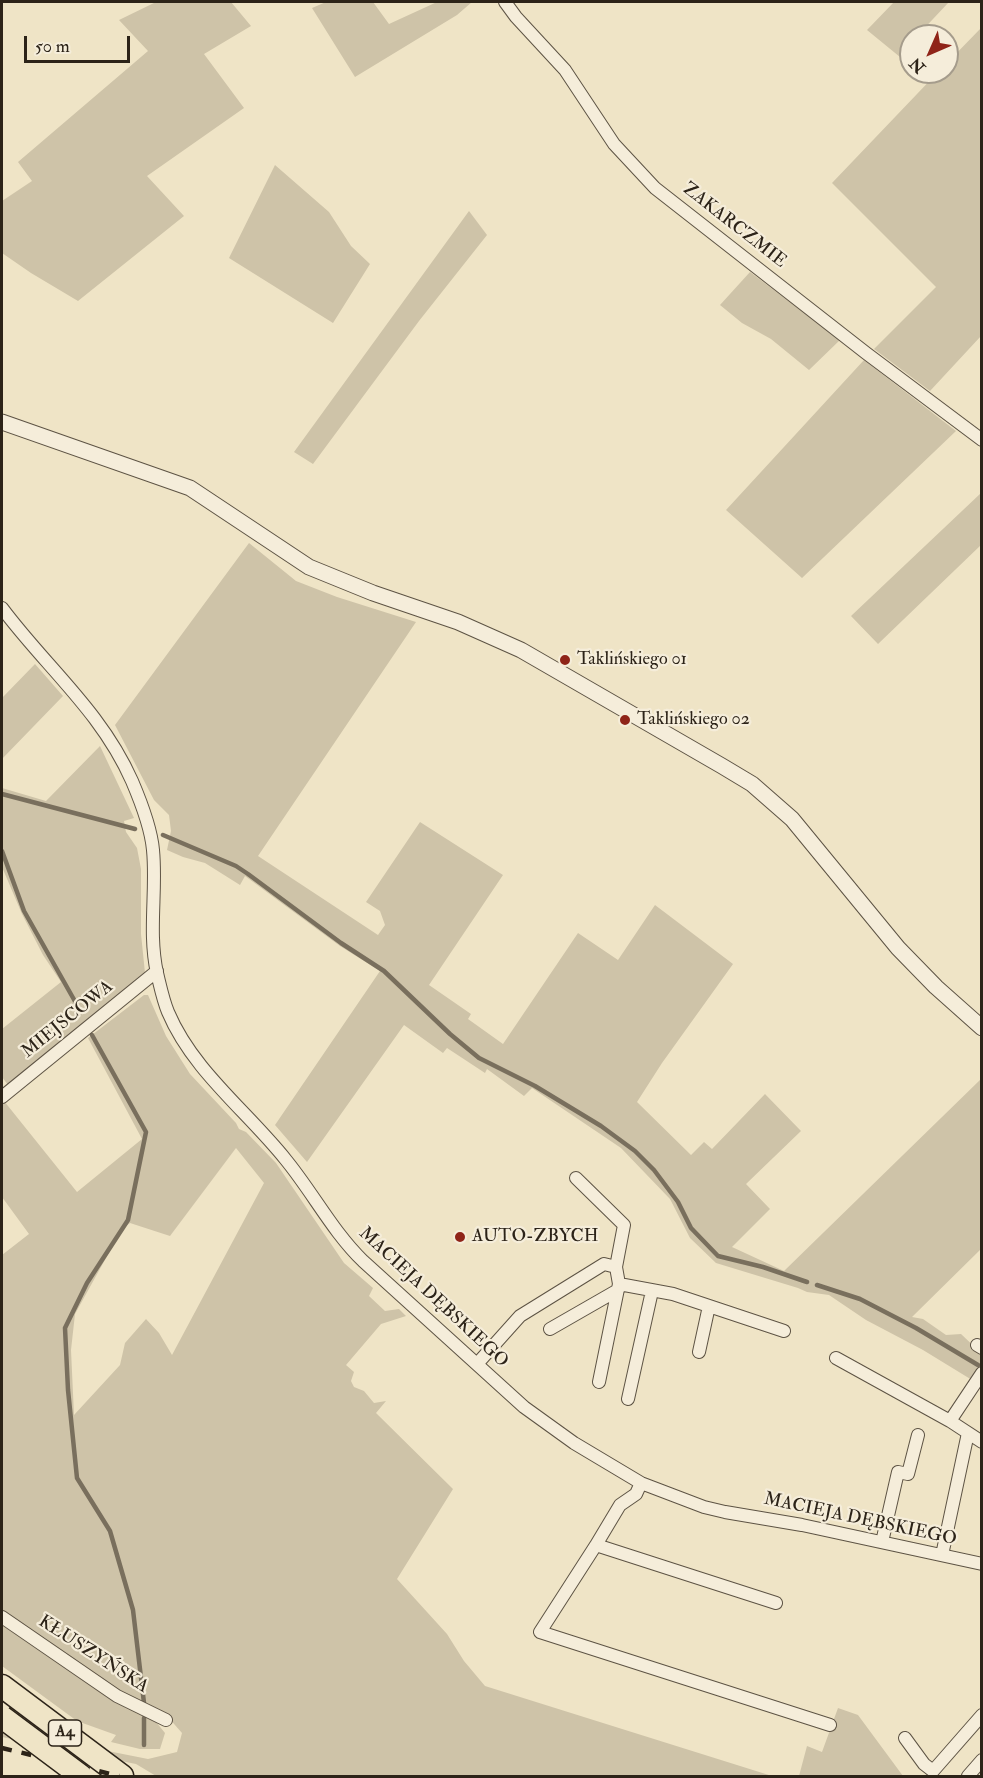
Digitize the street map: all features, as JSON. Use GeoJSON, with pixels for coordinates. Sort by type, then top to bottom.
{"type":"FeatureCollection","features":[{"type":"Feature","properties":{"kind":"highway","name":"A4"},"geometry":{"type":"LineString","coordinates":[[4,1688],[122,1776]]}},
{"type":"Feature","properties":{"kind":"highway","name":"A4"},"geometry":{"type":"LineString","coordinates":[[2,1717],[81,1776]]}},
{"type":"Feature","properties":{"kind":"street","name":"ZAKARCZMIE"},"geometry":{"type":"LineString","coordinates":[[505,2],[516,17],[566,70],[614,144],[655,188],[981,440]]}},
{"type":"Feature","properties":{"kind":"street"},"geometry":{"type":"LineString","coordinates":[[2,422],[190,488],[309,567],[373,594],[458,622],[521,650],[675,737],[742,778],[773,800],[792,819],[898,948],[981,1028]]}},
{"type":"Feature","properties":{"kind":"street","name":"MACIEJA DĘBSKIEGO"},"geometry":{"type":"LineString","coordinates":[[2,608],[81,699],[104,730],[132,780],[145,814],[154,852],[152,928],[157,971],[168,1011],[188,1050],[273,1143],[305,1183],[344,1241],[356,1254],[524,1407],[593,1455],[641,1483],[715,1510],[882,1542],[981,1564]]}},
{"type":"Feature","properties":{"kind":"street","name":"MIEJSCOWA"},"geometry":{"type":"LineString","coordinates":[[2,1097],[157,971]]}},
{"type":"Feature","properties":{"kind":"street"},"geometry":{"type":"LineString","coordinates":[[576,1178],[624,1225],[616,1267],[618,1287],[599,1382]]}},
{"type":"Feature","properties":{"kind":"street"},"geometry":{"type":"LineString","coordinates":[[477,1364],[520,1316],[604,1264],[616,1267]]}},
{"type":"Feature","properties":{"kind":"street"},"geometry":{"type":"LineString","coordinates":[[550,1329],[618,1287],[673,1294],[784,1331]]}},
{"type":"Feature","properties":{"kind":"street"},"geometry":{"type":"LineString","coordinates":[[628,1399],[652,1291]]}},
{"type":"Feature","properties":{"kind":"street"},"geometry":{"type":"LineString","coordinates":[[699,1352],[709,1306]]}},
{"type":"Feature","properties":{"kind":"street"},"geometry":{"type":"LineString","coordinates":[[836,1358],[950,1421],[981,1442]]}},
{"type":"Feature","properties":{"kind":"street"},"geometry":{"type":"LineString","coordinates":[[950,1421],[981,1373]]}},
{"type":"Feature","properties":{"kind":"street"},"geometry":{"type":"LineString","coordinates":[[942,1555],[968,1433]]}},
{"type":"Feature","properties":{"kind":"street"},"geometry":{"type":"LineString","coordinates":[[882,1542],[898,1472],[908,1474],[918,1435]]}},
{"type":"Feature","properties":{"kind":"street"},"geometry":{"type":"LineString","coordinates":[[641,1483],[636,1494],[620,1504],[540,1632],[830,1725]]}},
{"type":"Feature","properties":{"kind":"street"},"geometry":{"type":"LineString","coordinates":[[596,1545],[776,1603]]}},
{"type":"Feature","properties":{"kind":"street","name":"KŁUSZYŃSKA"},"geometry":{"type":"LineString","coordinates":[[2,1617],[117,1696],[166,1720]]}},
{"type":"Feature","properties":{"kind":"street"},"geometry":{"type":"LineString","coordinates":[[905,1738],[924,1764],[933,1771],[981,1715]]}},
{"type":"Feature","properties":{"kind":"street"},"geometry":{"type":"LineString","coordinates":[[968,1776],[981,1760]]}},
{"type":"Feature","properties":{"kind":"shaded area"},"geometry":{"type":"Polygon","coordinates":[[[156,2],[231,2],[251,26],[204,54],[244,108],[147,176],[184,216],[78,301],[2,253],[2,201],[32,181],[18,162],[148,51],[119,20],[156,2]]]}},
{"type":"Feature","properties":{"kind":"shaded area"},"geometry":{"type":"Polygon","coordinates":[[[326,2],[373,2],[389,24],[437,2],[472,2],[457,15],[355,77],[312,8],[326,2]]]}},
{"type":"Feature","properties":{"kind":"shaded area"},"geometry":{"type":"Polygon","coordinates":[[[894,2],[949,2],[928,24],[899,24],[899,56],[867,30],[894,2]]]}},
{"type":"Feature","properties":{"kind":"shaded area"},"geometry":{"type":"Polygon","coordinates":[[[981,28],[981,336],[930,391],[874,349],[936,287],[832,183],[927,84],[959,84],[959,51],[981,28]]]}},
{"type":"Feature","properties":{"kind":"shaded area"},"geometry":{"type":"Polygon","coordinates":[[[275,165],[329,212],[351,246],[370,264],[333,323],[229,258],[275,165]]]}},
{"type":"Feature","properties":{"kind":"shaded area"},"geometry":{"type":"Polygon","coordinates":[[[469,211],[487,235],[419,321],[313,464],[294,452],[469,211]]]}},
{"type":"Feature","properties":{"kind":"shaded area"},"geometry":{"type":"Polygon","coordinates":[[[750,272],[840,340],[809,370],[771,339],[742,323],[720,305],[750,272]]]}},
{"type":"Feature","properties":{"kind":"shaded area"},"geometry":{"type":"Polygon","coordinates":[[[864,360],[956,431],[802,578],[726,510],[864,360]]]}},
{"type":"Feature","properties":{"kind":"shaded area"},"geometry":{"type":"Polygon","coordinates":[[[981,493],[981,545],[878,644],[851,616],[981,493]]]}},
{"type":"Feature","properties":{"kind":"shaded area"},"geometry":{"type":"Polygon","coordinates":[[[249,543],[296,581],[337,597],[416,622],[258,856],[378,935],[385,925],[380,911],[366,902],[420,822],[503,875],[429,985],[471,1014],[468,1019],[503,1044],[578,933],[618,960],[655,905],[733,964],[637,1102],[691,1155],[704,1142],[712,1149],[765,1094],[801,1131],[746,1184],[770,1209],[732,1247],[784,1271],[981,1079],[981,1249],[912,1317],[923,1319],[946,1335],[961,1334],[981,1353],[981,1366],[972,1380],[923,1350],[866,1320],[829,1295],[807,1292],[716,1263],[690,1238],[670,1199],[621,1148],[532,1088],[524,1096],[487,1069],[485,1073],[447,1048],[443,1053],[404,1025],[307,1162],[275,1125],[380,971],[340,946],[245,876],[240,885],[205,863],[167,850],[171,831],[169,815],[154,800],[115,725],[249,543]]]}},
{"type":"Feature","properties":{"kind":"shaded area"},"geometry":{"type":"Polygon","coordinates":[[[35,664],[63,696],[2,759],[2,698],[35,664]]]}},
{"type":"Feature","properties":{"kind":"shaded area"},"geometry":{"type":"Polygon","coordinates":[[[100,746],[134,818],[124,821],[126,832],[137,848],[141,869],[141,934],[145,973],[8,1085],[2,1077],[2,1029],[61,982],[43,955],[2,867],[2,788],[46,801],[100,746]]]}},
{"type":"Feature","properties":{"kind":"shaded area"},"geometry":{"type":"Polygon","coordinates":[[[144,995],[148,995],[166,1036],[190,1074],[239,1129],[246,1132],[276,1163],[344,1263],[373,1288],[369,1296],[385,1311],[399,1309],[406,1316],[381,1324],[346,1365],[354,1372],[351,1381],[354,1387],[364,1391],[374,1403],[386,1401],[376,1413],[453,1489],[397,1579],[447,1634],[464,1661],[485,1686],[772,1776],[156,1776],[136,1764],[2,1737],[2,1730],[148,1759],[177,1752],[182,1733],[167,1716],[128,1697],[2,1612],[2,1255],[29,1234],[2,1197],[2,1103],[4,1101],[77,1192],[142,1139],[88,1038],[144,995]],[[236,1148],[170,1236],[130,1223],[122,1229],[75,1314],[71,1350],[74,1415],[120,1365],[125,1343],[146,1319],[159,1333],[172,1355],[264,1183],[236,1148]]]}},
{"type":"Feature","properties":{"kind":"shaded area"},"geometry":{"type":"Polygon","coordinates":[[[2,1622],[152,1717],[165,1733],[160,1749],[140,1749],[111,1742],[116,1735],[77,1721],[2,1666],[2,1622]]]}},
{"type":"Feature","properties":{"kind":"shaded area"},"geometry":{"type":"Polygon","coordinates":[[[838,1708],[858,1715],[903,1776],[799,1776],[807,1746],[822,1752],[838,1708]]]}},
{"type":"Feature","properties":{"kind":"waterway"},"geometry":{"type":"LineString","coordinates":[[2,794],[135,829]]}},
{"type":"Feature","properties":{"kind":"waterway"},"geometry":{"type":"LineString","coordinates":[[163,835],[236,866],[248,874],[341,943],[384,971],[450,1034],[479,1058],[535,1086],[601,1126],[635,1151],[654,1170],[678,1202],[691,1228],[718,1256],[763,1267],[807,1282]]}},
{"type":"Feature","properties":{"kind":"waterway"},"geometry":{"type":"LineString","coordinates":[[2,851],[24,911],[81,1012]]}},
{"type":"Feature","properties":{"kind":"waterway"},"geometry":{"type":"LineString","coordinates":[[92,1035],[146,1132],[128,1220],[87,1283],[65,1328],[68,1390],[77,1478],[110,1531],[133,1610],[144,1703]]}},
{"type":"Feature","properties":{"kind":"waterway"},"geometry":{"type":"LineString","coordinates":[[817,1285],[860,1299],[916,1328],[978,1365]]}},
{"type":"Feature","properties":{"kind":"waterway"},"geometry":{"type":"LineString","coordinates":[[144,1718],[144,1745]]}},
{"type":"Feature","properties":{"kind":"railway"},"geometry":{"type":"LineString","coordinates":[[2,1748],[119,1776]]}},
{"type":"Feature","properties":{"kind":"place","name":"Taklińskiego 01"},"geometry":{"type":"Point","coordinates":[565,660]}},
{"type":"Feature","properties":{"kind":"place","name":"Taklińskiego 02"},"geometry":{"type":"Point","coordinates":[625,720]}},
{"type":"Feature","properties":{"kind":"place","name":"AUTO-ZBYCH"},"geometry":{"type":"Point","coordinates":[460,1237]}}]}
